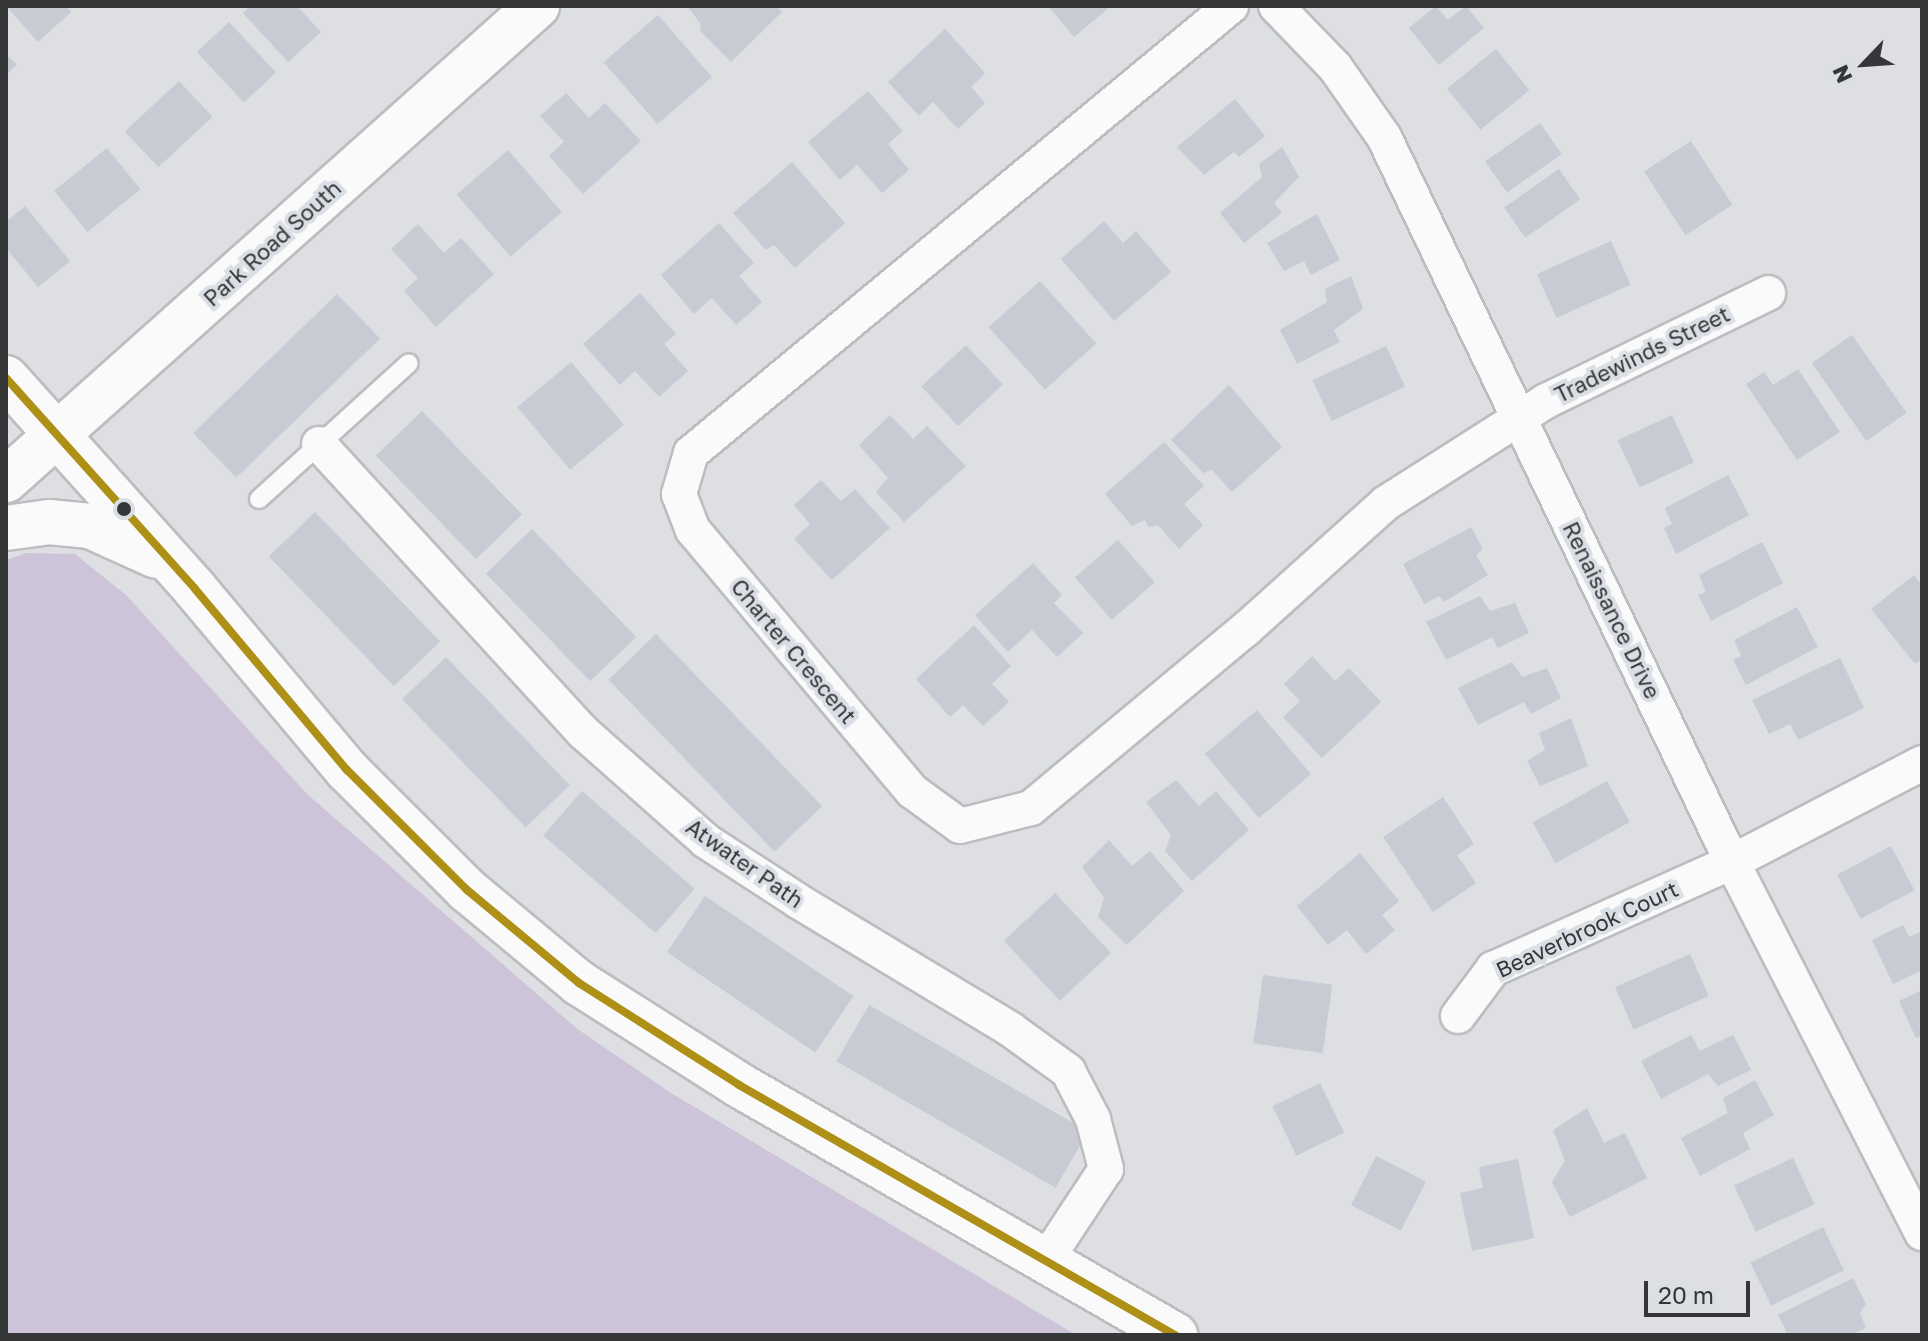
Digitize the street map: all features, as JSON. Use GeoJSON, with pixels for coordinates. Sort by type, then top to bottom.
{"type":"FeatureCollection","features":[{"type":"Feature","properties":{"kind":"main road","name":"Park Road South"},"geometry":{"type":"LineString","coordinates":[[6,480],[537,6]]}},
{"type":"Feature","properties":{"kind":"main road"},"geometry":{"type":"LineString","coordinates":[[6,378],[173,564],[347,770],[467,890],[579,983],[739,1085],[1175,1335]]}},
{"type":"Feature","properties":{"kind":"main road"},"geometry":{"type":"LineString","coordinates":[[6,528],[49,522],[90,526],[173,564]]}},
{"type":"Feature","properties":{"kind":"street","name":"Charter Crescent"},"geometry":{"type":"LineString","coordinates":[[1231,6],[691,453],[679,494],[693,530],[912,791],[960,826],[1031,808],[1246,629],[1386,503],[1519,419]]}},
{"type":"Feature","properties":{"kind":"street","name":"Renaissance Drive"},"geometry":{"type":"LineString","coordinates":[[1276,6],[1335,67],[1384,137],[1732,862],[1922,1233]]}},
{"type":"Feature","properties":{"kind":"street","name":"Tradewinds Street"},"geometry":{"type":"LineString","coordinates":[[1519,419],[1568,389],[1768,293]]}},
{"type":"Feature","properties":{"kind":"street","name":"Atwater Path"},"geometry":{"type":"LineString","coordinates":[[319,444],[583,732],[706,841],[798,901],[1010,1029],[1068,1071],[1093,1119],[1106,1169],[1046,1260]]}},
{"type":"Feature","properties":{"kind":"street","name":"Beaverbrook Court"},"geometry":{"type":"LineString","coordinates":[[1458,1016],[1493,969],[1732,862],[1922,763]]}},
{"type":"Feature","properties":{"kind":"lane"},"geometry":{"type":"LineString","coordinates":[[259,499],[409,363]]}},
{"type":"Feature","properties":{"kind":"shaded area"},"geometry":{"type":"Polygon","coordinates":[[[26,553],[75,554],[126,595],[307,794],[576,1028],[671,1093],[1076,1335],[6,1335],[6,560],[26,553]]]}},
{"type":"Feature","properties":{"kind":"building"},"geometry":{"type":"Polygon","coordinates":[[[6,6],[66,6],[71,12],[38,42],[6,6]]]}},
{"type":"Feature","properties":{"kind":"building"},"geometry":{"type":"Polygon","coordinates":[[[250,6],[297,6],[321,32],[288,62],[243,13],[250,6]]]}},
{"type":"Feature","properties":{"kind":"building"},"geometry":{"type":"Polygon","coordinates":[[[687,6],[777,6],[782,12],[731,62],[701,32],[700,23],[687,6]]]}},
{"type":"Feature","properties":{"kind":"building"},"geometry":{"type":"Polygon","coordinates":[[[1048,6],[1111,6],[1074,37],[1048,6]]]}},
{"type":"Feature","properties":{"kind":"building"},"geometry":{"type":"Polygon","coordinates":[[[1436,6],[1448,20],[1466,6],[1484,28],[1439,65],[1409,28],[1436,6]]]}},
{"type":"Feature","properties":{"kind":"building"},"geometry":{"type":"Polygon","coordinates":[[[658,15],[712,77],[657,124],[604,62],[658,15]]]}},
{"type":"Feature","properties":{"kind":"building"},"geometry":{"type":"Polygon","coordinates":[[[229,22],[276,72],[244,102],[197,52],[229,22]]]}},
{"type":"Feature","properties":{"kind":"building"},"geometry":{"type":"Polygon","coordinates":[[[945,29],[985,73],[971,87],[985,103],[958,129],[933,102],[919,116],[888,82],[945,29]]]}},
{"type":"Feature","properties":{"kind":"building"},"geometry":{"type":"Polygon","coordinates":[[[1496,49],[1529,90],[1480,130],[1447,89],[1496,49]]]}},
{"type":"Feature","properties":{"kind":"building"},"geometry":{"type":"Polygon","coordinates":[[[6,54],[17,65],[6,75],[6,54]]]}},
{"type":"Feature","properties":{"kind":"building"},"geometry":{"type":"Polygon","coordinates":[[[179,81],[212,117],[158,167],[125,131],[179,81]]]}},
{"type":"Feature","properties":{"kind":"building"},"geometry":{"type":"Polygon","coordinates":[[[868,91],[903,131],[888,144],[909,170],[882,193],[857,165],[840,180],[808,142],[868,91]]]}},
{"type":"Feature","properties":{"kind":"building"},"geometry":{"type":"Polygon","coordinates":[[[566,93],[589,118],[605,103],[641,141],[583,194],[549,156],[564,142],[540,116],[566,93]]]}},
{"type":"Feature","properties":{"kind":"building"},"geometry":{"type":"Polygon","coordinates":[[[1235,99],[1265,136],[1239,157],[1234,152],[1204,175],[1177,147],[1235,99]]]}},
{"type":"Feature","properties":{"kind":"building"},"geometry":{"type":"Polygon","coordinates":[[[1540,123],[1562,154],[1507,193],[1485,161],[1540,123]]]}},
{"type":"Feature","properties":{"kind":"building"},"geometry":{"type":"Polygon","coordinates":[[[1691,141],[1732,205],[1685,235],[1644,171],[1691,141]]]}},
{"type":"Feature","properties":{"kind":"building"},"geometry":{"type":"Polygon","coordinates":[[[1282,147],[1299,177],[1274,203],[1282,213],[1244,243],[1220,213],[1262,177],[1259,164],[1282,147]]]}},
{"type":"Feature","properties":{"kind":"building"},"geometry":{"type":"Polygon","coordinates":[[[107,148],[140,189],[88,232],[54,191],[107,148]]]}},
{"type":"Feature","properties":{"kind":"building"},"geometry":{"type":"Polygon","coordinates":[[[508,150],[562,212],[510,256],[457,195],[508,150]]]}},
{"type":"Feature","properties":{"kind":"building"},"geometry":{"type":"Polygon","coordinates":[[[792,162],[845,223],[795,268],[774,245],[766,250],[733,213],[792,162]]]}},
{"type":"Feature","properties":{"kind":"building"},"geometry":{"type":"Polygon","coordinates":[[[1559,169],[1580,199],[1525,238],[1504,207],[1559,169]]]}},
{"type":"Feature","properties":{"kind":"building"},"geometry":{"type":"Polygon","coordinates":[[[25,206],[70,261],[38,287],[6,248],[6,222],[25,206]]]}},
{"type":"Feature","properties":{"kind":"building"},"geometry":{"type":"Polygon","coordinates":[[[1317,214],[1340,260],[1311,275],[1304,261],[1284,271],[1267,243],[1317,214]]]}},
{"type":"Feature","properties":{"kind":"building"},"geometry":{"type":"Polygon","coordinates":[[[1104,221],[1123,243],[1136,231],[1171,272],[1114,321],[1061,259],[1104,221]]]}},
{"type":"Feature","properties":{"kind":"building"},"geometry":{"type":"Polygon","coordinates":[[[719,223],[754,263],[739,276],[762,302],[736,325],[712,298],[694,314],[661,275],[719,223]]]}},
{"type":"Feature","properties":{"kind":"building"},"geometry":{"type":"Polygon","coordinates":[[[418,224],[444,253],[461,238],[494,274],[436,327],[404,291],[418,278],[391,249],[418,224]]]}},
{"type":"Feature","properties":{"kind":"building"},"geometry":{"type":"Polygon","coordinates":[[[1611,241],[1631,285],[1557,318],[1537,274],[1611,241]]]}},
{"type":"Feature","properties":{"kind":"building"},"geometry":{"type":"Polygon","coordinates":[[[1351,276],[1363,309],[1334,330],[1340,342],[1297,364],[1280,330],[1327,302],[1325,289],[1351,276]]]}},
{"type":"Feature","properties":{"kind":"building"},"geometry":{"type":"Polygon","coordinates":[[[1040,281],[1096,343],[1045,390],[989,327],[1040,281]]]}},
{"type":"Feature","properties":{"kind":"building"},"geometry":{"type":"Polygon","coordinates":[[[640,293],[676,334],[664,344],[688,371],[659,397],[635,371],[620,385],[583,344],[640,293]]]}},
{"type":"Feature","properties":{"kind":"building"},"geometry":{"type":"Polygon","coordinates":[[[337,294],[380,339],[236,478],[193,433],[337,294]]]}},
{"type":"Feature","properties":{"kind":"building"},"geometry":{"type":"Polygon","coordinates":[[[1852,335],[1906,413],[1866,441],[1812,363],[1852,335]]]}},
{"type":"Feature","properties":{"kind":"building"},"geometry":{"type":"Polygon","coordinates":[[[966,345],[1003,384],[958,426],[921,387],[966,345]]]}},
{"type":"Feature","properties":{"kind":"building"},"geometry":{"type":"Polygon","coordinates":[[[1386,346],[1405,387],[1332,421],[1313,380],[1386,346]]]}},
{"type":"Feature","properties":{"kind":"building"},"geometry":{"type":"Polygon","coordinates":[[[571,362],[624,425],[570,470],[517,407],[571,362]]]}},
{"type":"Feature","properties":{"kind":"building"},"geometry":{"type":"Polygon","coordinates":[[[1798,369],[1840,432],[1797,460],[1746,384],[1764,372],[1773,385],[1798,369]]]}},
{"type":"Feature","properties":{"kind":"building"},"geometry":{"type":"Polygon","coordinates":[[[1229,385],[1282,447],[1232,492],[1212,470],[1203,473],[1171,440],[1229,385]]]}},
{"type":"Feature","properties":{"kind":"building"},"geometry":{"type":"Polygon","coordinates":[[[422,411],[522,515],[476,559],[376,455],[422,411]]]}},
{"type":"Feature","properties":{"kind":"building"},"geometry":{"type":"Polygon","coordinates":[[[890,415],[913,439],[927,426],[966,466],[904,522],[876,492],[888,478],[859,445],[890,415]]]}},
{"type":"Feature","properties":{"kind":"building"},"geometry":{"type":"Polygon","coordinates":[[[1672,415],[1694,462],[1640,487],[1618,440],[1672,415]]]}},
{"type":"Feature","properties":{"kind":"building"},"geometry":{"type":"Polygon","coordinates":[[[1164,442],[1204,486],[1184,504],[1203,525],[1179,549],[1158,525],[1149,527],[1145,520],[1132,526],[1105,494],[1164,442]]]}},
{"type":"Feature","properties":{"kind":"building"},"geometry":{"type":"Polygon","coordinates":[[[1728,475],[1749,515],[1676,554],[1664,528],[1672,524],[1665,508],[1728,475]]]}},
{"type":"Feature","properties":{"kind":"building"},"geometry":{"type":"Polygon","coordinates":[[[821,480],[841,501],[855,489],[890,528],[832,580],[794,539],[810,524],[794,505],[821,480]]]}},
{"type":"Feature","properties":{"kind":"building"},"geometry":{"type":"Polygon","coordinates":[[[315,512],[440,641],[394,686],[269,556],[315,512]]]}},
{"type":"Feature","properties":{"kind":"building"},"geometry":{"type":"Polygon","coordinates":[[[1471,527],[1483,549],[1476,555],[1488,575],[1444,602],[1439,596],[1424,604],[1403,564],[1471,527]]]}},
{"type":"Feature","properties":{"kind":"building"},"geometry":{"type":"Polygon","coordinates":[[[532,529],[636,637],[590,681],[486,573],[532,529]]]}},
{"type":"Feature","properties":{"kind":"building"},"geometry":{"type":"Polygon","coordinates":[[[1118,540],[1155,582],[1112,620],[1075,577],[1118,540]]]}},
{"type":"Feature","properties":{"kind":"building"},"geometry":{"type":"Polygon","coordinates":[[[1762,542],[1783,583],[1711,621],[1698,595],[1706,592],[1699,575],[1762,542]]]}},
{"type":"Feature","properties":{"kind":"building"},"geometry":{"type":"Polygon","coordinates":[[[1033,563],[1062,595],[1054,603],[1083,633],[1057,657],[1032,630],[1008,652],[975,615],[1033,563]]]}},
{"type":"Feature","properties":{"kind":"building"},"geometry":{"type":"Polygon","coordinates":[[[1914,575],[1922,585],[1922,659],[1915,664],[1871,609],[1914,575]]]}},
{"type":"Feature","properties":{"kind":"building"},"geometry":{"type":"Polygon","coordinates":[[[1480,596],[1490,611],[1515,603],[1529,633],[1498,648],[1492,637],[1446,660],[1426,622],[1480,596]]]}},
{"type":"Feature","properties":{"kind":"building"},"geometry":{"type":"Polygon","coordinates":[[[1797,607],[1818,647],[1746,685],[1733,660],[1741,656],[1734,640],[1797,607]]]}},
{"type":"Feature","properties":{"kind":"building"},"geometry":{"type":"Polygon","coordinates":[[[974,625],[1011,666],[992,684],[1009,702],[983,726],[963,705],[950,717],[916,679],[974,625]]]}},
{"type":"Feature","properties":{"kind":"building"},"geometry":{"type":"Polygon","coordinates":[[[656,634],[822,806],[775,852],[609,680],[656,634]]]}},
{"type":"Feature","properties":{"kind":"building"},"geometry":{"type":"Polygon","coordinates":[[[1312,656],[1335,681],[1349,668],[1381,702],[1322,758],[1283,717],[1300,701],[1284,684],[1312,656]]]}},
{"type":"Feature","properties":{"kind":"building"},"geometry":{"type":"Polygon","coordinates":[[[446,657],[570,785],[526,827],[402,699],[446,657]]]}},
{"type":"Feature","properties":{"kind":"building"},"geometry":{"type":"Polygon","coordinates":[[[1840,658],[1864,708],[1798,740],[1790,724],[1769,734],[1752,700],[1840,658]]]}},
{"type":"Feature","properties":{"kind":"building"},"geometry":{"type":"Polygon","coordinates":[[[1512,662],[1522,677],[1547,668],[1561,698],[1531,714],[1524,702],[1478,725],[1458,688],[1512,662]]]}},
{"type":"Feature","properties":{"kind":"building"},"geometry":{"type":"Polygon","coordinates":[[[1257,710],[1311,774],[1259,818],[1205,754],[1257,710]]]}},
{"type":"Feature","properties":{"kind":"building"},"geometry":{"type":"Polygon","coordinates":[[[1571,718],[1588,766],[1540,786],[1527,761],[1545,750],[1539,733],[1571,718]]]}},
{"type":"Feature","properties":{"kind":"building"},"geometry":{"type":"Polygon","coordinates":[[[1176,780],[1199,806],[1216,791],[1249,830],[1192,881],[1165,851],[1171,835],[1146,802],[1176,780]]]}},
{"type":"Feature","properties":{"kind":"building"},"geometry":{"type":"Polygon","coordinates":[[[1607,781],[1630,822],[1555,863],[1533,822],[1607,781]]]}},
{"type":"Feature","properties":{"kind":"building"},"geometry":{"type":"Polygon","coordinates":[[[582,791],[694,889],[656,933],[543,836],[582,791]]]}},
{"type":"Feature","properties":{"kind":"building"},"geometry":{"type":"Polygon","coordinates":[[[1443,797],[1474,844],[1457,855],[1476,883],[1433,912],[1383,837],[1443,797]]]}},
{"type":"Feature","properties":{"kind":"building"},"geometry":{"type":"Polygon","coordinates":[[[1109,840],[1132,866],[1150,851],[1184,891],[1127,945],[1098,917],[1104,898],[1082,867],[1109,840]]]}},
{"type":"Feature","properties":{"kind":"building"},"geometry":{"type":"Polygon","coordinates":[[[1891,846],[1914,890],[1861,919],[1837,875],[1891,846]]]}},
{"type":"Feature","properties":{"kind":"building"},"geometry":{"type":"Polygon","coordinates":[[[1360,853],[1399,901],[1382,915],[1395,930],[1366,954],[1347,930],[1328,945],[1297,906],[1360,853]]]}},
{"type":"Feature","properties":{"kind":"building"},"geometry":{"type":"Polygon","coordinates":[[[1055,893],[1111,953],[1060,1001],[1004,941],[1055,893]]]}},
{"type":"Feature","properties":{"kind":"building"},"geometry":{"type":"Polygon","coordinates":[[[705,896],[853,996],[815,1052],[667,952],[705,896]]]}},
{"type":"Feature","properties":{"kind":"building"},"geometry":{"type":"Polygon","coordinates":[[[1903,925],[1909,937],[1922,931],[1922,970],[1893,984],[1872,940],[1903,925]]]}},
{"type":"Feature","properties":{"kind":"building"},"geometry":{"type":"Polygon","coordinates":[[[1690,954],[1709,996],[1634,1029],[1615,987],[1690,954]]]}},
{"type":"Feature","properties":{"kind":"building"},"geometry":{"type":"Polygon","coordinates":[[[1263,975],[1332,985],[1323,1053],[1253,1043],[1263,975]]]}},
{"type":"Feature","properties":{"kind":"building"},"geometry":{"type":"Polygon","coordinates":[[[1922,990],[1922,1035],[1916,1038],[1899,1001],[1922,990]]]}},
{"type":"Feature","properties":{"kind":"building"},"geometry":{"type":"Polygon","coordinates":[[[869,1005],[1088,1132],[1056,1188],[837,1061],[869,1005]]]}},
{"type":"Feature","properties":{"kind":"building"},"geometry":{"type":"Polygon","coordinates":[[[1691,1035],[1700,1051],[1733,1035],[1751,1070],[1718,1086],[1708,1074],[1661,1099],[1641,1061],[1691,1035]]]}},
{"type":"Feature","properties":{"kind":"building"},"geometry":{"type":"Polygon","coordinates":[[[1755,1080],[1774,1115],[1743,1133],[1750,1149],[1700,1176],[1681,1138],[1728,1113],[1723,1098],[1755,1080]]]}},
{"type":"Feature","properties":{"kind":"building"},"geometry":{"type":"Polygon","coordinates":[[[1320,1083],[1344,1132],[1296,1156],[1272,1106],[1320,1083]]]}},
{"type":"Feature","properties":{"kind":"building"},"geometry":{"type":"Polygon","coordinates":[[[1587,1108],[1604,1143],[1625,1133],[1647,1178],[1570,1217],[1552,1182],[1565,1161],[1553,1130],[1587,1108]]]}},
{"type":"Feature","properties":{"kind":"building"},"geometry":{"type":"Polygon","coordinates":[[[1376,1156],[1426,1181],[1401,1230],[1351,1205],[1376,1156]]]}},
{"type":"Feature","properties":{"kind":"building"},"geometry":{"type":"Polygon","coordinates":[[[1793,1158],[1815,1204],[1756,1232],[1734,1185],[1793,1158]]]}},
{"type":"Feature","properties":{"kind":"building"},"geometry":{"type":"Polygon","coordinates":[[[1518,1159],[1534,1238],[1472,1251],[1460,1193],[1483,1188],[1479,1167],[1518,1159]]]}},
{"type":"Feature","properties":{"kind":"building"},"geometry":{"type":"Polygon","coordinates":[[[1823,1227],[1844,1270],[1771,1306],[1750,1263],[1823,1227]]]}},
{"type":"Feature","properties":{"kind":"building"},"geometry":{"type":"Polygon","coordinates":[[[1853,1278],[1866,1304],[1860,1313],[1866,1328],[1850,1335],[1788,1335],[1778,1315],[1853,1278]]]}},
{"type":"Feature","properties":{"kind":"transit line"},"geometry":{"type":"LineString","coordinates":[[6,378],[195,589],[347,770],[467,890],[579,983],[739,1085],[1175,1335]]}}]}
